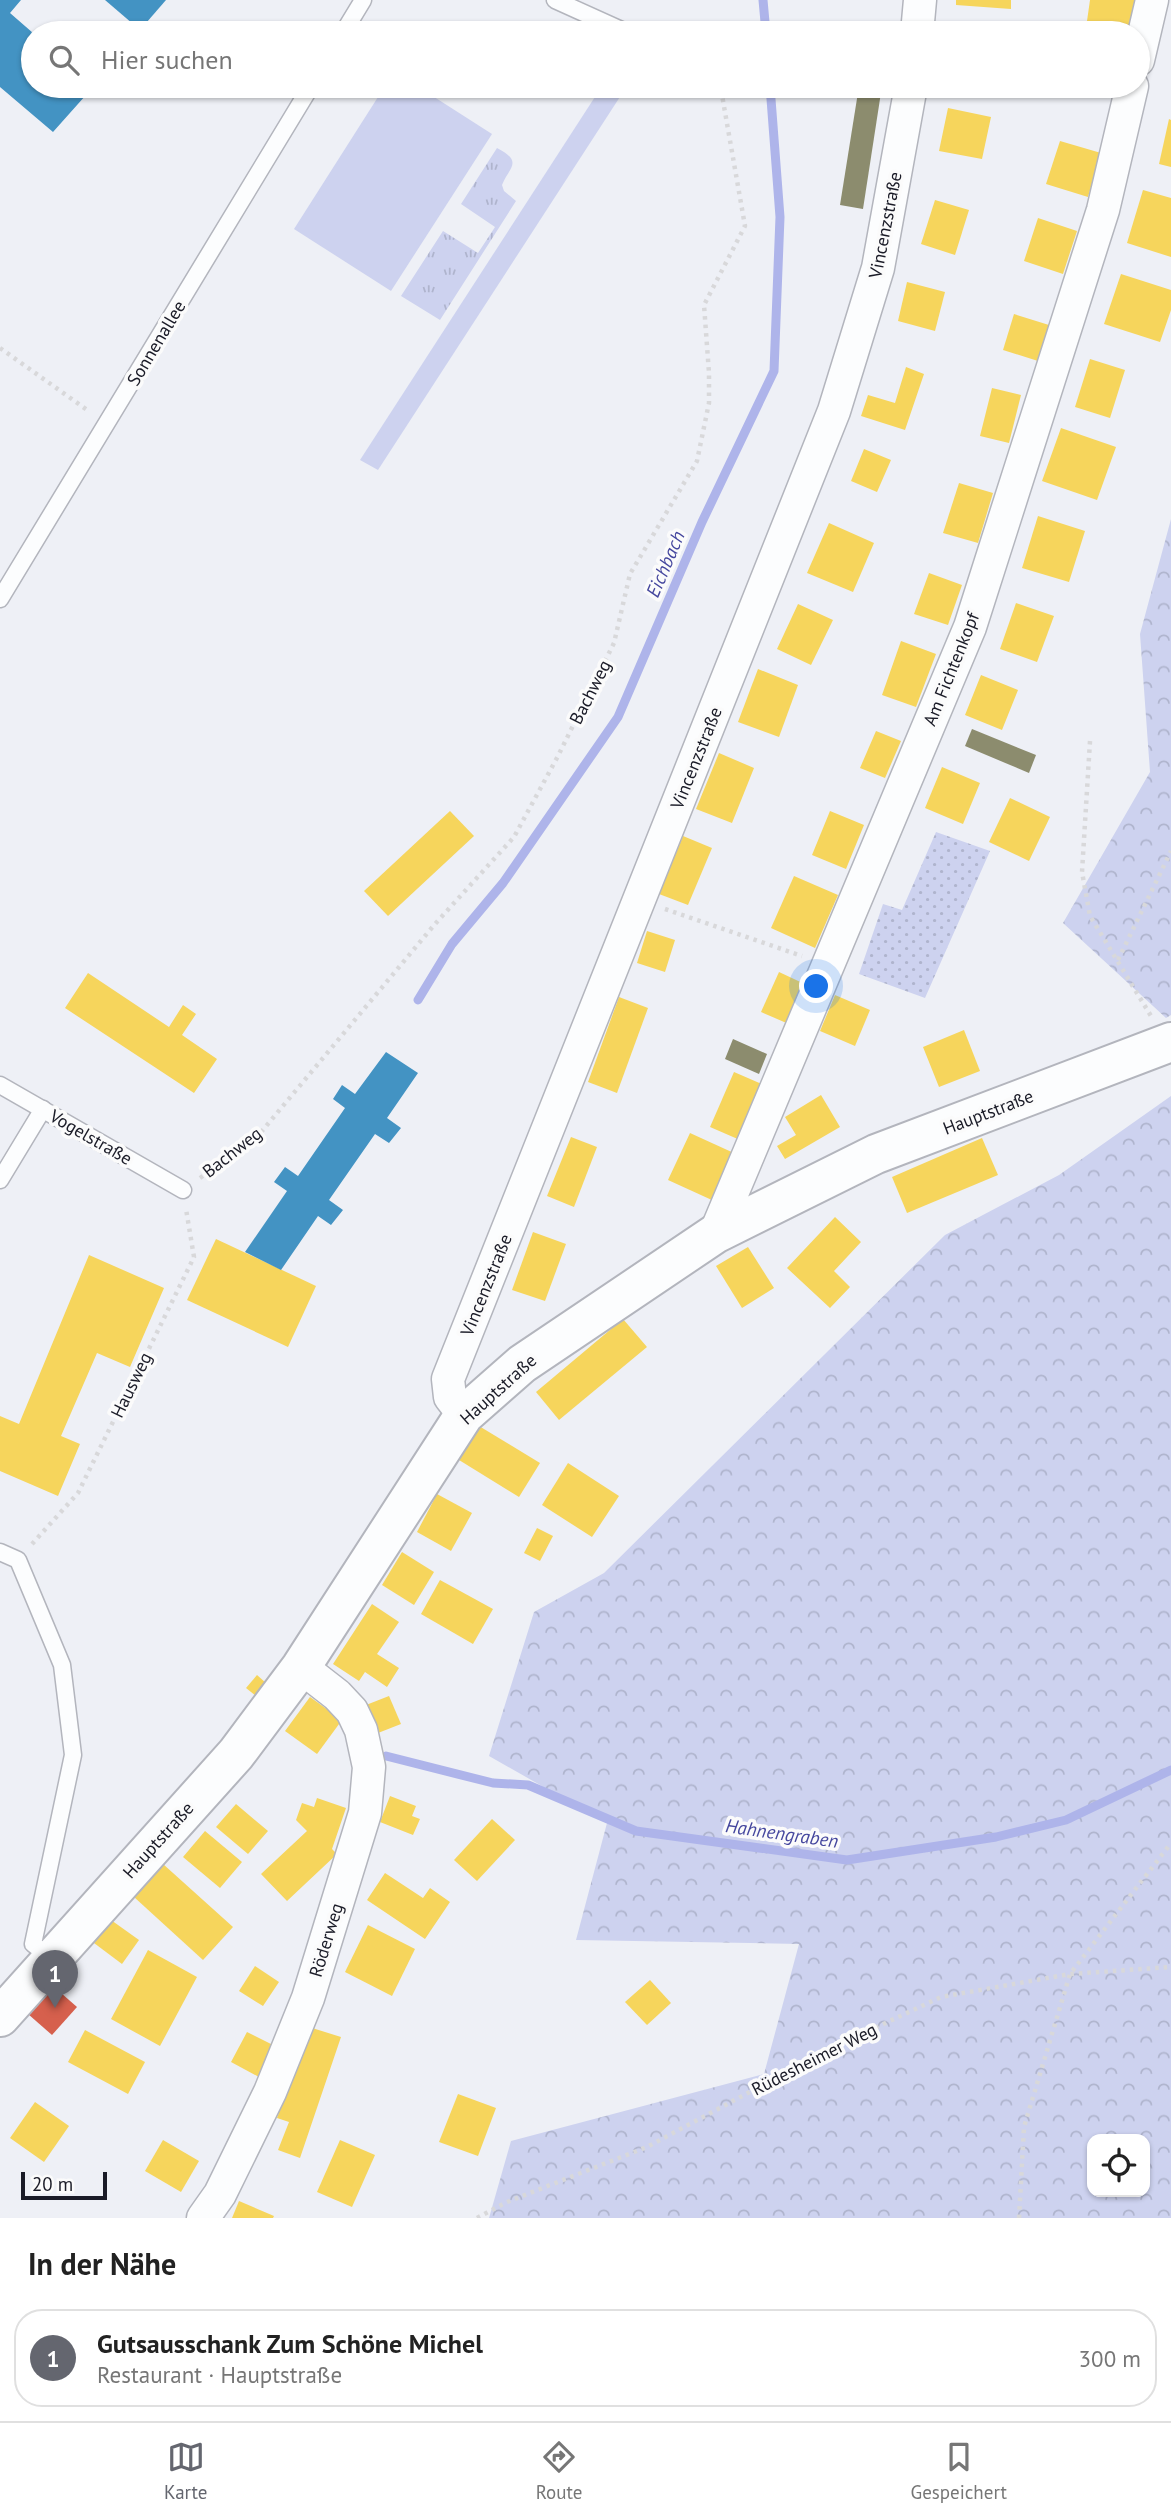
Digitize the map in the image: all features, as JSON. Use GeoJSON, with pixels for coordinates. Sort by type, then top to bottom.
{"type":"FeatureCollection","features":[{"type":"Feature","properties":{"kind":"street"},"geometry":{"type":"LineString","coordinates":[[917,21],[920,0]]}},
{"type":"Feature","properties":{"kind":"street"},"geometry":{"type":"LineString","coordinates":[[1147,21],[1152,0]]}},
{"type":"Feature","properties":{"kind":"street","name":"Vincenzstraße"},"geometry":{"type":"LineString","coordinates":[[464,1415],[450,1397],[448,1379],[834,411],[878,268],[909,98]]}},
{"type":"Feature","properties":{"kind":"street","name":"Am Fichtenkopf"},"geometry":{"type":"LineString","coordinates":[[715,1234],[970,627],[1103,210],[1129,98]]}},
{"type":"Feature","properties":{"kind":"street","name":"Hauptstraße"},"geometry":{"type":"LineString","coordinates":[[0,2017],[236,1754],[301,1668],[464,1415],[522,1364],[715,1234],[876,1154],[1169,1043]]}},
{"type":"Feature","properties":{"kind":"street","name":"Röderweg"},"geometry":{"type":"LineString","coordinates":[[204,2218],[220,2194],[270,2092],[308,1998],[365,1813],[369,1767],[360,1730],[352,1711],[337,1695],[301,1668]]}},
{"type":"Feature","properties":{"kind":"lane"},"geometry":{"type":"LineString","coordinates":[[350,21],[363,0]]}},
{"type":"Feature","properties":{"kind":"lane"},"geometry":{"type":"LineString","coordinates":[[555,0],[601,21]]}},
{"type":"Feature","properties":{"kind":"lane","name":"Sonnenallee"},"geometry":{"type":"LineString","coordinates":[[0,599],[305,98]]}},
{"type":"Feature","properties":{"kind":"lane","name":"Vogelstraße"},"geometry":{"type":"LineString","coordinates":[[0,1085],[183,1190]]}},
{"type":"Feature","properties":{"kind":"lane"},"geometry":{"type":"LineString","coordinates":[[0,1180],[43,1109]]}},
{"type":"Feature","properties":{"kind":"lane"},"geometry":{"type":"LineString","coordinates":[[0,1552],[18,1560],[62,1665],[73,1755],[33,1944],[51,1958]]}},
{"type":"Feature","properties":{"kind":"path","name":"Bachweg"},"geometry":{"type":"LineString","coordinates":[[183,1190],[257,1137],[435,925],[514,837],[614,643],[630,574],[697,461],[709,403],[704,305],[745,226],[723,98]]}},
{"type":"Feature","properties":{"kind":"path"},"geometry":{"type":"LineString","coordinates":[[0,348],[108,424]]}},
{"type":"Feature","properties":{"kind":"path"},"geometry":{"type":"LineString","coordinates":[[1090,741],[1082,872],[1090,916],[1169,1043]]}},
{"type":"Feature","properties":{"kind":"path"},"geometry":{"type":"LineString","coordinates":[[1118,960],[1171,851]]}},
{"type":"Feature","properties":{"kind":"path"},"geometry":{"type":"LineString","coordinates":[[638,900],[827,964]]}},
{"type":"Feature","properties":{"kind":"path","name":"Hausweg"},"geometry":{"type":"LineString","coordinates":[[18,1560],[78,1493],[194,1257],[183,1190]]}},
{"type":"Feature","properties":{"kind":"path"},"geometry":{"type":"LineString","coordinates":[[1019,2218],[1024,2127],[1070,1974],[1171,1843]]}},
{"type":"Feature","properties":{"kind":"path","name":"Rüdesheimer Weg"},"geometry":{"type":"LineString","coordinates":[[477,2218],[507,2202],[648,2147],[830,2049],[941,1997],[1070,1974],[1171,1967]]}},
{"type":"Feature","properties":{"kind":"green space"},"geometry":{"type":"Polygon","coordinates":[[[377,98],[436,98],[492,134],[391,291],[294,229],[377,98]]]}},
{"type":"Feature","properties":{"kind":"green space"},"geometry":{"type":"Polygon","coordinates":[[[594,98],[619,98],[378,470],[360,460],[594,98]]]}},
{"type":"Feature","properties":{"kind":"green space"},"geometry":{"type":"Polygon","coordinates":[[[497,148],[512,161],[511,169],[502,185],[504,191],[516,201],[440,320],[401,296],[443,231],[478,253],[495,227],[461,204],[497,148]]]}},
{"type":"Feature","properties":{"kind":"green space"},"geometry":{"type":"Polygon","coordinates":[[[1171,519],[1171,1015],[1166,1018],[1063,923],[1150,772],[1140,634],[1171,519]]]}},
{"type":"Feature","properties":{"kind":"green space"},"geometry":{"type":"Polygon","coordinates":[[[936,832],[990,851],[925,998],[859,974],[883,904],[902,910],[936,832]]]}},
{"type":"Feature","properties":{"kind":"green space"},"geometry":{"type":"Polygon","coordinates":[[[1171,1096],[1171,2218],[489,2218],[511,2141],[764,2074],[799,1944],[576,1940],[607,1823],[489,1756],[534,1612],[604,1573],[945,1235],[1059,1175],[1171,1096]]]}},
{"type":"Feature","properties":{"kind":"building: Wohnen"},"geometry":{"type":"Polygon","coordinates":[[[956,0],[1011,0],[1011,9],[956,5],[956,0]]]}},
{"type":"Feature","properties":{"kind":"building: Wohnen"},"geometry":{"type":"Polygon","coordinates":[[[1090,0],[1140,0],[1136,21],[1087,21],[1090,0]]]}},
{"type":"Feature","properties":{"kind":"building: Wohnen"},"geometry":{"type":"Polygon","coordinates":[[[948,108],[991,117],[982,159],[939,151],[948,108]]]}},
{"type":"Feature","properties":{"kind":"building: Wohnen"},"geometry":{"type":"Polygon","coordinates":[[[1169,119],[1171,120],[1171,167],[1159,164],[1169,119]]]}},
{"type":"Feature","properties":{"kind":"building: Wohnen"},"geometry":{"type":"Polygon","coordinates":[[[1060,141],[1101,153],[1088,197],[1046,184],[1060,141]]]}},
{"type":"Feature","properties":{"kind":"building: Wohnen"},"geometry":{"type":"Polygon","coordinates":[[[1143,190],[1171,198],[1171,257],[1127,243],[1143,190]]]}},
{"type":"Feature","properties":{"kind":"building: Wohnen"},"geometry":{"type":"Polygon","coordinates":[[[935,200],[969,210],[955,255],[921,244],[935,200]]]}},
{"type":"Feature","properties":{"kind":"building: Wohnen"},"geometry":{"type":"Polygon","coordinates":[[[1038,218],[1077,231],[1063,274],[1024,261],[1038,218]]]}},
{"type":"Feature","properties":{"kind":"building: Wohnen"},"geometry":{"type":"Polygon","coordinates":[[[1121,274],[1171,290],[1171,310],[1160,342],[1104,324],[1121,274]]]}},
{"type":"Feature","properties":{"kind":"building: Wohnen"},"geometry":{"type":"Polygon","coordinates":[[[907,282],[945,292],[935,331],[898,321],[907,282]]]}},
{"type":"Feature","properties":{"kind":"building: Wohnen"},"geometry":{"type":"Polygon","coordinates":[[[1014,314],[1049,325],[1038,361],[1003,350],[1014,314]]]}},
{"type":"Feature","properties":{"kind":"building: Wohnen"},"geometry":{"type":"Polygon","coordinates":[[[1090,359],[1125,370],[1110,418],[1075,407],[1090,359]]]}},
{"type":"Feature","properties":{"kind":"building: Wohnen"},"geometry":{"type":"Polygon","coordinates":[[[906,367],[924,374],[905,430],[861,416],[868,395],[895,403],[906,367]]]}},
{"type":"Feature","properties":{"kind":"building: Wohnen"},"geometry":{"type":"Polygon","coordinates":[[[992,388],[1021,395],[1009,443],[980,436],[992,388]]]}},
{"type":"Feature","properties":{"kind":"building: Wohnen"},"geometry":{"type":"Polygon","coordinates":[[[1061,428],[1116,447],[1097,500],[1042,481],[1061,428]]]}},
{"type":"Feature","properties":{"kind":"building: Wohnen"},"geometry":{"type":"Polygon","coordinates":[[[864,449],[891,460],[877,492],[851,481],[864,449]]]}},
{"type":"Feature","properties":{"kind":"building: Wohnen"},"geometry":{"type":"Polygon","coordinates":[[[959,483],[993,493],[978,543],[943,533],[959,483]]]}},
{"type":"Feature","properties":{"kind":"building: Wohnen"},"geometry":{"type":"Polygon","coordinates":[[[1038,516],[1085,531],[1069,582],[1022,568],[1038,516]]]}},
{"type":"Feature","properties":{"kind":"building: Wohnen"},"geometry":{"type":"Polygon","coordinates":[[[829,523],[874,543],[853,592],[807,573],[829,523]]]}},
{"type":"Feature","properties":{"kind":"building: Wohnen"},"geometry":{"type":"Polygon","coordinates":[[[929,573],[962,585],[948,625],[914,614],[929,573]]]}},
{"type":"Feature","properties":{"kind":"building: Wohnen"},"geometry":{"type":"Polygon","coordinates":[[[1016,603],[1054,616],[1037,662],[1000,649],[1016,603]]]}},
{"type":"Feature","properties":{"kind":"building: Wohnen"},"geometry":{"type":"Polygon","coordinates":[[[798,604],[833,620],[811,665],[777,649],[798,604]]]}},
{"type":"Feature","properties":{"kind":"building: Wohnen"},"geometry":{"type":"Polygon","coordinates":[[[901,641],[936,654],[916,707],[882,695],[901,641]]]}},
{"type":"Feature","properties":{"kind":"building: Wohnen"},"geometry":{"type":"Polygon","coordinates":[[[758,669],[798,685],[779,737],[738,722],[758,669]]]}},
{"type":"Feature","properties":{"kind":"building: Wohnen"},"geometry":{"type":"Polygon","coordinates":[[[981,675],[1018,690],[1002,730],[965,715],[981,675]]]}},
{"type":"Feature","properties":{"kind":"building: Wohnen"},"geometry":{"type":"Polygon","coordinates":[[[876,731],[901,741],[885,778],[860,768],[876,731]]]}},
{"type":"Feature","properties":{"kind":"building: Wohnen"},"geometry":{"type":"Polygon","coordinates":[[[719,753],[754,768],[732,823],[696,809],[719,753]]]}},
{"type":"Feature","properties":{"kind":"building: Wohnen"},"geometry":{"type":"Polygon","coordinates":[[[942,767],[980,783],[963,824],[925,808],[942,767]]]}},
{"type":"Feature","properties":{"kind":"building: Wohnen"},"geometry":{"type":"Polygon","coordinates":[[[1010,798],[1050,817],[1029,861],[989,842],[1010,798]]]}},
{"type":"Feature","properties":{"kind":"building: Wohnen"},"geometry":{"type":"Polygon","coordinates":[[[450,811],[474,836],[388,916],[364,891],[450,811]]]}},
{"type":"Feature","properties":{"kind":"building: Wohnen"},"geometry":{"type":"Polygon","coordinates":[[[830,811],[864,825],[846,869],[812,855],[830,811]]]}},
{"type":"Feature","properties":{"kind":"building: Wohnen"},"geometry":{"type":"Polygon","coordinates":[[[683,836],[712,848],[688,905],[659,894],[683,836]]]}},
{"type":"Feature","properties":{"kind":"building: Wohnen"},"geometry":{"type":"Polygon","coordinates":[[[794,876],[838,895],[815,948],[771,928],[794,876]]]}},
{"type":"Feature","properties":{"kind":"building: Wohnen"},"geometry":{"type":"Polygon","coordinates":[[[647,931],[675,940],[665,972],[637,963],[647,931]]]}},
{"type":"Feature","properties":{"kind":"building: Wohnen"},"geometry":{"type":"Polygon","coordinates":[[[779,972],[809,986],[791,1025],[761,1012],[779,972]]]}},
{"type":"Feature","properties":{"kind":"building: Wohnen"},"geometry":{"type":"Polygon","coordinates":[[[88,973],[169,1027],[183,1005],[196,1014],[182,1035],[217,1059],[194,1093],[65,1008],[88,973]]]}},
{"type":"Feature","properties":{"kind":"building: Wohnen"},"geometry":{"type":"Polygon","coordinates":[[[835,995],[870,1010],[855,1046],[820,1031],[835,995]]]}},
{"type":"Feature","properties":{"kind":"building: Wohnen"},"geometry":{"type":"Polygon","coordinates":[[[619,997],[648,1008],[617,1093],[588,1082],[619,997]]]}},
{"type":"Feature","properties":{"kind":"building: Wohnen"},"geometry":{"type":"Polygon","coordinates":[[[964,1030],[980,1071],[939,1087],[923,1047],[964,1030]]]}},
{"type":"Feature","properties":{"kind":"building: Wohnen"},"geometry":{"type":"Polygon","coordinates":[[[734,1072],[764,1085],[740,1140],[710,1127],[734,1072]]]}},
{"type":"Feature","properties":{"kind":"building: Wohnen"},"geometry":{"type":"Polygon","coordinates":[[[821,1095],[840,1127],[785,1159],[777,1146],[796,1135],[785,1117],[821,1095]]]}},
{"type":"Feature","properties":{"kind":"building: Wohnen"},"geometry":{"type":"Polygon","coordinates":[[[690,1133],[736,1154],[714,1201],[668,1180],[690,1133]]]}},
{"type":"Feature","properties":{"kind":"building: Wohnen"},"geometry":{"type":"Polygon","coordinates":[[[571,1137],[597,1147],[574,1207],[547,1196],[571,1137]]]}},
{"type":"Feature","properties":{"kind":"building: Wohnen"},"geometry":{"type":"Polygon","coordinates":[[[982,1138],[998,1175],[907,1213],[892,1177],[982,1138]]]}},
{"type":"Feature","properties":{"kind":"building: Wohnen"},"geometry":{"type":"Polygon","coordinates":[[[835,1217],[861,1242],[834,1271],[850,1287],[830,1308],[787,1268],[835,1217]]]}},
{"type":"Feature","properties":{"kind":"building: Wohnen"},"geometry":{"type":"Polygon","coordinates":[[[533,1232],[566,1244],[545,1301],[512,1290],[533,1232]]]}},
{"type":"Feature","properties":{"kind":"building: Wohnen"},"geometry":{"type":"Polygon","coordinates":[[[216,1239],[316,1286],[288,1347],[187,1300],[216,1239]]]}},
{"type":"Feature","properties":{"kind":"building: Wohnen"},"geometry":{"type":"Polygon","coordinates":[[[748,1247],[774,1288],[742,1308],[716,1266],[748,1247]]]}},
{"type":"Feature","properties":{"kind":"building: Wohnen"},"geometry":{"type":"Polygon","coordinates":[[[89,1255],[164,1288],[130,1367],[97,1353],[61,1436],[80,1444],[58,1496],[0,1471],[0,1416],[19,1424],[89,1255]]]}},
{"type":"Feature","properties":{"kind":"building: Wohnen"},"geometry":{"type":"Polygon","coordinates":[[[623,1319],[647,1347],[559,1420],[536,1392],[623,1319]]]}},
{"type":"Feature","properties":{"kind":"building: Wohnen"},"geometry":{"type":"Polygon","coordinates":[[[479,1426],[540,1463],[519,1497],[459,1460],[479,1426]]]}},
{"type":"Feature","properties":{"kind":"building: Wohnen"},"geometry":{"type":"Polygon","coordinates":[[[568,1463],[619,1496],[592,1537],[542,1505],[568,1463]]]}},
{"type":"Feature","properties":{"kind":"building: Wohnen"},"geometry":{"type":"Polygon","coordinates":[[[437,1494],[472,1513],[451,1551],[417,1532],[437,1494]]]}},
{"type":"Feature","properties":{"kind":"building: Wohnen"},"geometry":{"type":"Polygon","coordinates":[[[537,1528],[553,1536],[540,1561],[524,1553],[537,1528]]]}},
{"type":"Feature","properties":{"kind":"building: Wohnen"},"geometry":{"type":"Polygon","coordinates":[[[402,1552],[434,1572],[414,1605],[382,1585],[402,1552]]]}},
{"type":"Feature","properties":{"kind":"building: Wohnen"},"geometry":{"type":"Polygon","coordinates":[[[440,1580],[493,1609],[473,1644],[421,1614],[440,1580]]]}},
{"type":"Feature","properties":{"kind":"building: Wohnen"},"geometry":{"type":"Polygon","coordinates":[[[372,1604],[399,1622],[377,1654],[399,1668],[387,1687],[365,1672],[359,1681],[333,1664],[372,1604]]]}},
{"type":"Feature","properties":{"kind":"building: Wohnen"},"geometry":{"type":"Polygon","coordinates":[[[257,1675],[266,1683],[256,1696],[246,1688],[257,1675]]]}},
{"type":"Feature","properties":{"kind":"building: Wohnen"},"geometry":{"type":"Polygon","coordinates":[[[389,1696],[401,1724],[378,1733],[366,1705],[389,1696]]]}},
{"type":"Feature","properties":{"kind":"building: Wohnen"},"geometry":{"type":"Polygon","coordinates":[[[310,1697],[342,1720],[317,1754],[285,1731],[310,1697]]]}},
{"type":"Feature","properties":{"kind":"building: Wohnen"},"geometry":{"type":"Polygon","coordinates":[[[390,1796],[416,1806],[412,1816],[420,1819],[413,1835],[380,1822],[390,1796]]]}},
{"type":"Feature","properties":{"kind":"building: Wohnen"},"geometry":{"type":"Polygon","coordinates":[[[317,1798],[346,1808],[332,1849],[337,1854],[287,1901],[261,1874],[307,1831],[296,1820],[302,1803],[314,1807],[317,1798]]]}},
{"type":"Feature","properties":{"kind":"building: Wohnen"},"geometry":{"type":"Polygon","coordinates":[[[236,1804],[268,1831],[248,1854],[216,1827],[236,1804]]]}},
{"type":"Feature","properties":{"kind":"building: Wohnen"},"geometry":{"type":"Polygon","coordinates":[[[492,1819],[515,1840],[477,1881],[454,1860],[492,1819]]]}},
{"type":"Feature","properties":{"kind":"building: Wohnen"},"geometry":{"type":"Polygon","coordinates":[[[205,1831],[242,1862],[220,1888],[183,1857],[205,1831]]]}},
{"type":"Feature","properties":{"kind":"building: Wohnen"},"geometry":{"type":"Polygon","coordinates":[[[163,1864],[233,1927],[203,1960],[134,1897],[163,1864]]]}},
{"type":"Feature","properties":{"kind":"building: Wohnen"},"geometry":{"type":"Polygon","coordinates":[[[385,1873],[423,1898],[430,1888],[450,1902],[425,1939],[367,1900],[385,1873]]]}},
{"type":"Feature","properties":{"kind":"building: Wohnen"},"geometry":{"type":"Polygon","coordinates":[[[111,1920],[139,1940],[122,1964],[94,1943],[111,1920]]]}},
{"type":"Feature","properties":{"kind":"building: Wohnen"},"geometry":{"type":"Polygon","coordinates":[[[368,1925],[415,1949],[392,1996],[345,1972],[368,1925]]]}},
{"type":"Feature","properties":{"kind":"building: Wohnen"},"geometry":{"type":"Polygon","coordinates":[[[148,1950],[197,1977],[160,2046],[111,2019],[148,1950]]]}},
{"type":"Feature","properties":{"kind":"building: Wohnen"},"geometry":{"type":"Polygon","coordinates":[[[255,1966],[279,1982],[263,2006],[239,1991],[255,1966]]]}},
{"type":"Feature","properties":{"kind":"building: Wohnen"},"geometry":{"type":"Polygon","coordinates":[[[650,1980],[671,2003],[647,2025],[625,2002],[650,1980]]]}},
{"type":"Feature","properties":{"kind":"building: Wohnen"},"geometry":{"type":"Polygon","coordinates":[[[309,2027],[341,2037],[300,2158],[278,2150],[289,2122],[277,2118],[309,2027]]]}},
{"type":"Feature","properties":{"kind":"building: Wohnen"},"geometry":{"type":"Polygon","coordinates":[[[85,2030],[145,2062],[128,2094],[68,2062],[85,2030]]]}},
{"type":"Feature","properties":{"kind":"building: Wohnen"},"geometry":{"type":"Polygon","coordinates":[[[247,2032],[275,2046],[259,2077],[231,2062],[247,2032]]]}},
{"type":"Feature","properties":{"kind":"building: Wohnen"},"geometry":{"type":"Polygon","coordinates":[[[458,2094],[496,2108],[478,2156],[439,2142],[458,2094]]]}},
{"type":"Feature","properties":{"kind":"building: Wohnen"},"geometry":{"type":"Polygon","coordinates":[[[35,2102],[69,2126],[44,2162],[10,2138],[35,2102]]]}},
{"type":"Feature","properties":{"kind":"building: Wohnen"},"geometry":{"type":"Polygon","coordinates":[[[163,2140],[199,2161],[181,2192],[145,2171],[163,2140]]]}},
{"type":"Feature","properties":{"kind":"building: Wohnen"},"geometry":{"type":"Polygon","coordinates":[[[340,2140],[375,2155],[352,2207],[317,2192],[340,2140]]]}},
{"type":"Feature","properties":{"kind":"building: Wohnen"},"geometry":{"type":"Polygon","coordinates":[[[239,2201],[274,2216],[232,2218],[239,2201]]]}},
{"type":"Feature","properties":{"kind":"building: Handel"},"geometry":{"type":"Polygon","coordinates":[[[53,1986],[77,2007],[52,2035],[28,2014],[53,1986]]]}},
{"type":"Feature","properties":{"kind":"building: Schulen"},"geometry":{"type":"Polygon","coordinates":[[[0,0],[21,0],[10,13],[21,23],[21,98],[83,98],[53,132],[0,87],[0,0]]]}},
{"type":"Feature","properties":{"kind":"building: Schulen"},"geometry":{"type":"Polygon","coordinates":[[[105,0],[166,0],[148,21],[130,21],[105,0]]]}},
{"type":"Feature","properties":{"kind":"building: Schulen"},"geometry":{"type":"Polygon","coordinates":[[[386,1052],[418,1073],[387,1118],[401,1128],[389,1143],[375,1134],[329,1200],[343,1210],[331,1225],[318,1216],[281,1270],[245,1252],[287,1191],[274,1182],[285,1167],[298,1176],[345,1108],[333,1099],[342,1085],[355,1094],[386,1052]]]}},
{"type":"Feature","properties":{"kind":"building: Industrie"},"geometry":{"type":"Polygon","coordinates":[[[857,98],[880,98],[863,209],[840,205],[857,98]]]}},
{"type":"Feature","properties":{"kind":"building: Industrie"},"geometry":{"type":"Polygon","coordinates":[[[972,729],[1036,755],[1029,773],[965,746],[972,729]]]}},
{"type":"Feature","properties":{"kind":"building: Industrie"},"geometry":{"type":"Polygon","coordinates":[[[733,1039],[767,1054],[759,1074],[725,1059],[733,1039]]]}},
{"type":"Feature","properties":{"kind":"waterway","name":"Eichbach"},"geometry":{"type":"LineString","coordinates":[[763,0],[765,21]]}},
{"type":"Feature","properties":{"kind":"waterway","name":"Eichbach"},"geometry":{"type":"LineString","coordinates":[[418,1000],[452,944],[503,883],[618,717],[702,522],[774,371],[780,217],[771,98]]}},
{"type":"Feature","properties":{"kind":"waterway","name":"Hahnengraben"},"geometry":{"type":"LineString","coordinates":[[386,1756],[493,1783],[528,1785],[636,1831],[847,1860],[996,1837],[1066,1820],[1171,1770]]}},
{"type":"Feature","properties":{"kind":"place","name":"Gutsausschank Zum Schöne Michel"},"geometry":{"type":"Point","coordinates":[55,2008]}}]}
